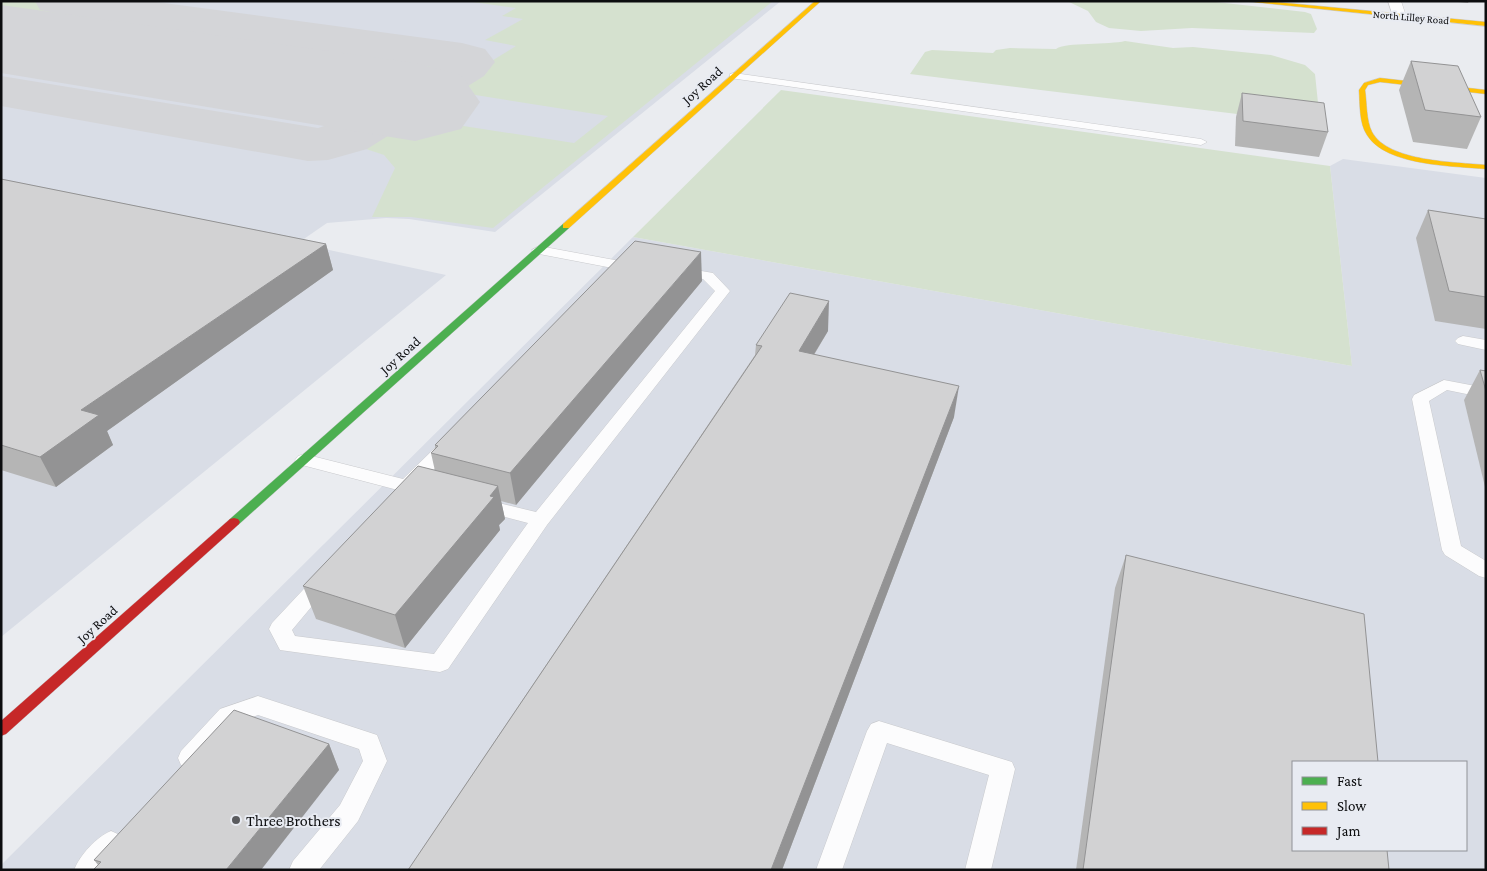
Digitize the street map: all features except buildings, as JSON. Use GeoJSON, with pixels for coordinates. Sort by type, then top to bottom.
{"type":"FeatureCollection","features":[{"type":"Feature","properties":{"kind":"street","name":"Joy Road"},"geometry":{"type":"LineString","coordinates":[[1,730],[818,1]]}},
{"type":"Feature","properties":{"kind":"street","name":"North Lilley Road"},"geometry":{"type":"LineString","coordinates":[[1247,1],[1486,24]]}},
{"type":"Feature","properties":{"kind":"street"},"geometry":{"type":"LineString","coordinates":[[1394,1],[1399,16]]}},
{"type":"Feature","properties":{"kind":"street"},"geometry":{"type":"LineString","coordinates":[[1486,92],[1380,80],[1366,84],[1362,90],[1369,134],[1379,145],[1404,155],[1486,166]]}},
{"type":"Feature","properties":{"kind":"lane"},"geometry":{"type":"LineString","coordinates":[[734,76],[1201,142]]}},
{"type":"Feature","properties":{"kind":"lane"},"geometry":{"type":"LineString","coordinates":[[539,250],[623,266]]}},
{"type":"Feature","properties":{"kind":"lane"},"geometry":{"type":"LineString","coordinates":[[609,280],[628,261],[646,264]]}},
{"type":"Feature","properties":{"kind":"lane"},"geometry":{"type":"LineString","coordinates":[[337,565],[280,630],[288,644],[440,663],[540,520],[722,291],[708,276],[664,268]]}},
{"type":"Feature","properties":{"kind":"lane"},"geometry":{"type":"LineString","coordinates":[[1463,341],[1486,345]]}},
{"type":"Feature","properties":{"kind":"lane"},"geometry":{"type":"LineString","coordinates":[[1486,394],[1444,385],[1420,399],[1452,550],[1486,571]]}},
{"type":"Feature","properties":{"kind":"lane"},"geometry":{"type":"LineString","coordinates":[[401,494],[463,430]]}},
{"type":"Feature","properties":{"kind":"lane"},"geometry":{"type":"LineString","coordinates":[[304,460],[401,494],[436,494]]}},
{"type":"Feature","properties":{"kind":"lane"},"geometry":{"type":"LineString","coordinates":[[464,501],[540,520]]}},
{"type":"Feature","properties":{"kind":"lane"},"geometry":{"type":"LineString","coordinates":[[174,775],[228,716],[258,705],[369,742],[375,761],[349,813],[302,870]]}},
{"type":"Feature","properties":{"kind":"lane"},"geometry":{"type":"LineString","coordinates":[[829,870],[879,730],[1003,769],[978,870]]}},
{"type":"Feature","properties":{"kind":"lane"},"geometry":{"type":"LineString","coordinates":[[87,870],[128,826]]}},
{"type":"Feature","properties":{"kind":"shaded area"},"geometry":{"type":"Polygon","coordinates":[[[1,1],[781,1],[495,232],[409,219],[386,218],[327,223],[298,243],[273,238],[446,275],[1,637],[1,1]]]}},
{"type":"Feature","properties":{"kind":"shaded area"},"geometry":{"type":"Polygon","coordinates":[[[1343,159],[1486,178],[1486,870],[1,870],[1,865],[633,237],[1352,366],[1330,166],[1343,159]]]}},
{"type":"Feature","properties":{"kind":"green space"},"geometry":{"type":"Polygon","coordinates":[[[1,1],[27,1],[430,58],[448,64],[439,74],[426,80],[399,84],[1,24],[1,1]]]}},
{"type":"Feature","properties":{"kind":"green space"},"geometry":{"type":"Polygon","coordinates":[[[466,1],[773,1],[493,228],[411,217],[372,217],[395,168],[384,155],[351,144],[399,116],[574,143],[608,116],[444,90],[516,46],[485,40],[523,19],[502,16],[516,8],[466,1]]]}},
{"type":"Feature","properties":{"kind":"green space"},"geometry":{"type":"Polygon","coordinates":[[[1067,1],[1207,1],[1305,12],[1311,14],[1317,29],[1314,33],[1192,28],[1141,31],[1109,28],[1096,22],[1088,11],[1067,1]]]}},
{"type":"Feature","properties":{"kind":"green space"},"geometry":{"type":"Polygon","coordinates":[[[1125,41],[1173,48],[1193,47],[1271,55],[1305,65],[1315,74],[1320,122],[1311,123],[910,74],[925,52],[932,50],[993,53],[996,50],[1010,48],[1056,49],[1068,45],[1125,41]]]}},
{"type":"Feature","properties":{"kind":"green space"},"geometry":{"type":"Polygon","coordinates":[[[781,90],[1330,166],[1352,366],[633,237],[781,90]]]}},
{"type":"Feature","properties":{"kind":"taxiway"},"geometry":{"type":"LineString","coordinates":[[1,91],[318,145],[347,137],[471,62],[462,57],[55,1]]}},
{"type":"Feature","properties":{"kind":"runway"},"geometry":{"type":"LineString","coordinates":[[1,39],[415,102]]}},
{"type":"Feature","properties":{"kind":"traffic: fast"},"geometry":{"type":"LineString","coordinates":[[234,522],[566,226]]}},
{"type":"Feature","properties":{"kind":"traffic: slow"},"geometry":{"type":"LineString","coordinates":[[566,226],[818,1]]}},
{"type":"Feature","properties":{"kind":"traffic: slow"},"geometry":{"type":"LineString","coordinates":[[1247,1],[1486,24]]}},
{"type":"Feature","properties":{"kind":"traffic: slow"},"geometry":{"type":"LineString","coordinates":[[1486,92],[1380,80],[1366,84],[1362,90],[1366,125],[1370,135],[1379,144],[1391,151],[1423,160],[1486,167]]}},
{"type":"Feature","properties":{"kind":"traffic: jam"},"geometry":{"type":"LineString","coordinates":[[1,730],[234,522]]}},
{"type":"Feature","properties":{"kind":"place","name":"Three Brothers"},"geometry":{"type":"Point","coordinates":[236,820]}}]}
